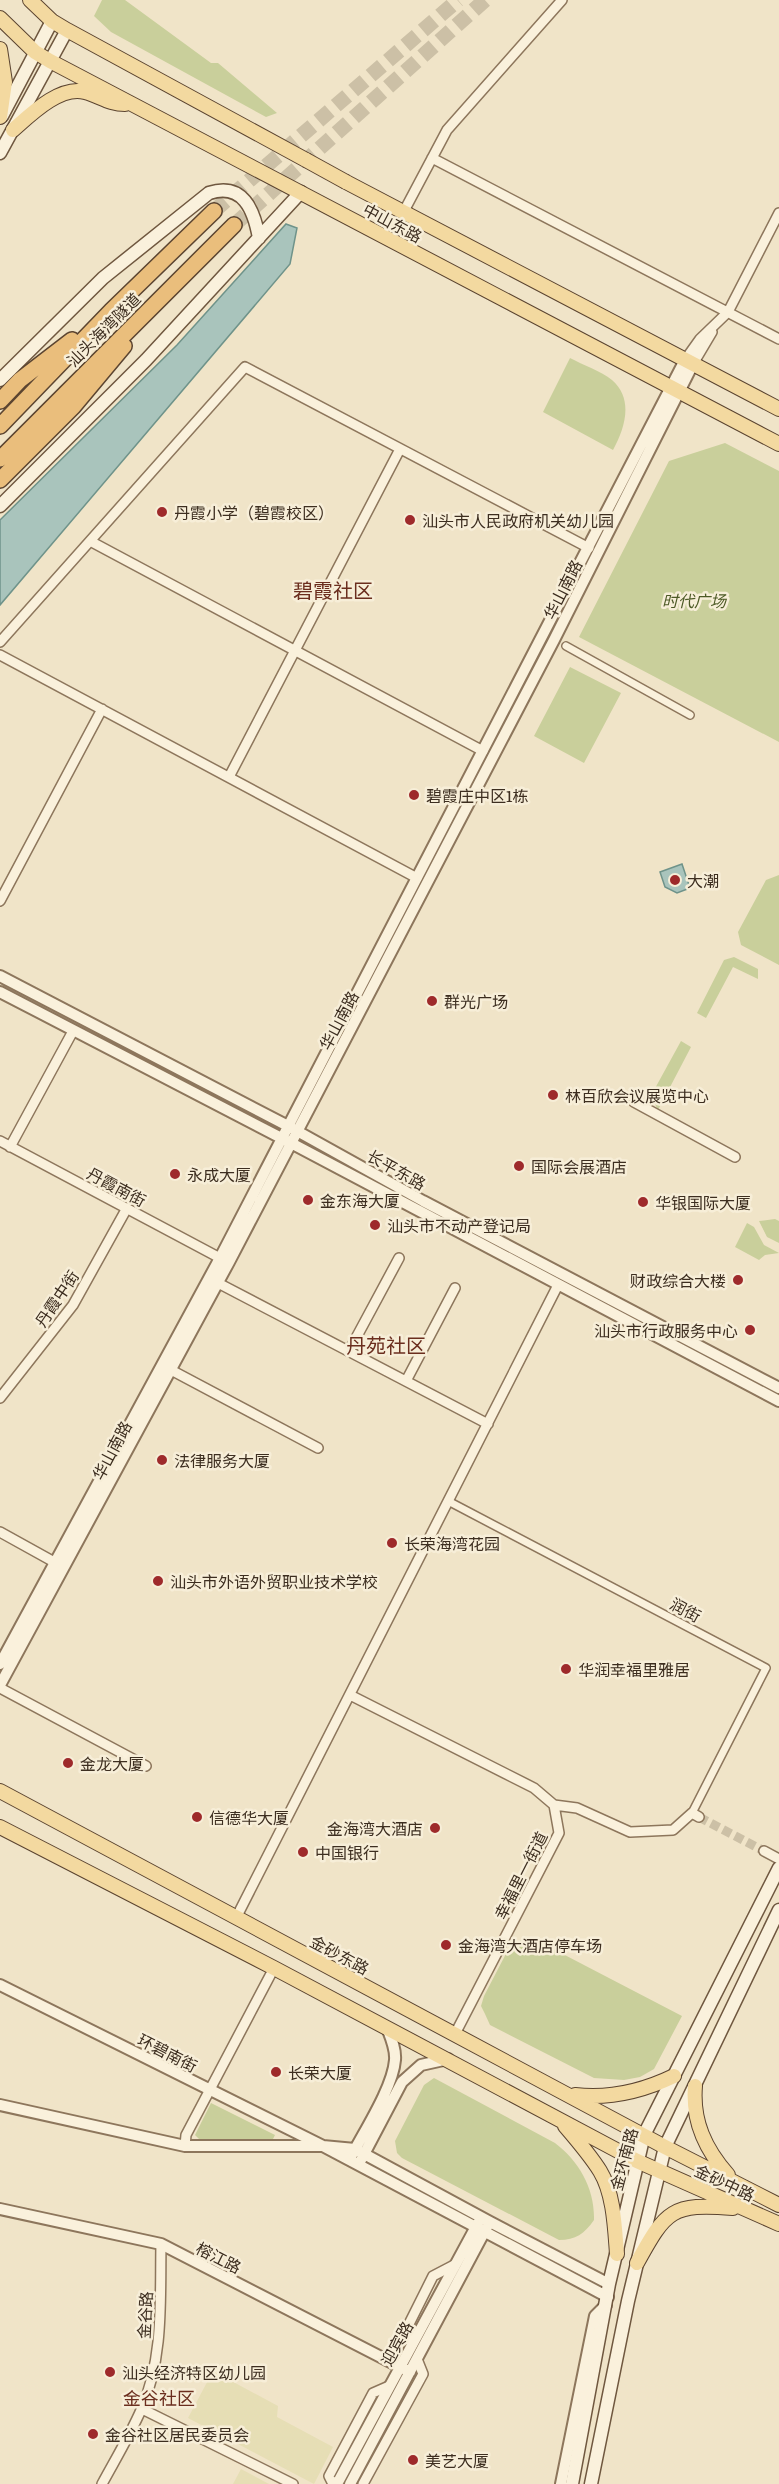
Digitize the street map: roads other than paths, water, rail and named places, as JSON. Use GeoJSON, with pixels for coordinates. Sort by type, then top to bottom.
{"type":"FeatureCollection","features":[{"type":"Feature","properties":{"kind":"highway","name":"汕头海湾隧道"},"geometry":{"type":"LineString","coordinates":[[0,426],[111,311],[214,211]]}},
{"type":"Feature","properties":{"kind":"highway","name":"汕头海湾隧道"},"geometry":{"type":"LineString","coordinates":[[0,459],[234,225]]}},
{"type":"Feature","properties":{"kind":"highway"},"geometry":{"type":"LineString","coordinates":[[0,480],[73,407],[198,259]]}},
{"type":"Feature","properties":{"kind":"highway"},"geometry":{"type":"LineString","coordinates":[[0,401],[20,380],[111,311]]}},
{"type":"Feature","properties":{"kind":"main road","name":"中山东路"},"geometry":{"type":"LineString","coordinates":[[30,0],[52,21],[67,30],[403,213],[779,409]]}},
{"type":"Feature","properties":{"kind":"main road","name":"中山东路"},"geometry":{"type":"LineString","coordinates":[[0,18],[35,52],[50,61],[779,444]]}},
{"type":"Feature","properties":{"kind":"main road"},"geometry":{"type":"LineString","coordinates":[[0,118],[52,21]]}},
{"type":"Feature","properties":{"kind":"main road"},"geometry":{"type":"LineString","coordinates":[[0,153],[67,30]]}},
{"type":"Feature","properties":{"kind":"main road"},"geometry":{"type":"LineString","coordinates":[[0,49],[5,82],[0,118]]}},
{"type":"Feature","properties":{"kind":"main road"},"geometry":{"type":"LineString","coordinates":[[13,130],[37,109],[60,94],[84,91],[113,104],[133,104]]}},
{"type":"Feature","properties":{"kind":"main road"},"geometry":{"type":"LineString","coordinates":[[0,381],[103,278],[209,193],[222,189],[233,192],[246,201],[255,217],[259,238]]}},
{"type":"Feature","properties":{"kind":"main road"},"geometry":{"type":"LineString","coordinates":[[0,506],[146,360],[301,192]]}},
{"type":"Feature","properties":{"kind":"main road"},"geometry":{"type":"LineString","coordinates":[[0,1782],[18,1801]]}},
{"type":"Feature","properties":{"kind":"main road","name":"金砂东路"},"geometry":{"type":"LineString","coordinates":[[0,1791],[665,2147]]}},
{"type":"Feature","properties":{"kind":"main road"},"geometry":{"type":"LineString","coordinates":[[0,1827],[448,2059],[637,2161]]}},
{"type":"Feature","properties":{"kind":"main road","name":"金环南路"},"geometry":{"type":"LineString","coordinates":[[572,2484],[609,2284],[644,2135],[779,1868]]}},
{"type":"Feature","properties":{"kind":"main road"},"geometry":{"type":"LineString","coordinates":[[591,2484],[637,2263],[665,2147],[779,1910]]}},
{"type":"Feature","properties":{"kind":"main road"},"geometry":{"type":"LineString","coordinates":[[566,2094],[590,2097],[629,2092],[653,2086],[674,2076]]}},
{"type":"Feature","properties":{"kind":"main road"},"geometry":{"type":"LineString","coordinates":[[695,2086],[694,2102],[699,2130],[716,2162],[733,2181]]}},
{"type":"Feature","properties":{"kind":"main road"},"geometry":{"type":"LineString","coordinates":[[560,2120],[601,2172],[607,2187],[615,2225],[617,2254]]}},
{"type":"Feature","properties":{"kind":"main road","name":"金砂中路"},"geometry":{"type":"LineString","coordinates":[[665,2147],[779,2205]]}},
{"type":"Feature","properties":{"kind":"main road","name":"金砂中路"},"geometry":{"type":"LineString","coordinates":[[637,2161],[779,2224]]}},
{"type":"Feature","properties":{"kind":"main road"},"geometry":{"type":"LineString","coordinates":[[637,2263],[658,2227],[664,2219],[675,2212],[701,2205],[743,2208]]}},
{"type":"Feature","properties":{"kind":"street"},"geometry":{"type":"LineString","coordinates":[[403,213],[447,130],[562,0]]}},
{"type":"Feature","properties":{"kind":"street"},"geometry":{"type":"LineString","coordinates":[[432,158],[779,339]]}},
{"type":"Feature","properties":{"kind":"street"},"geometry":{"type":"LineString","coordinates":[[689,362],[700,339],[728,312],[779,213]]}},
{"type":"Feature","properties":{"kind":"street","name":"华山南路"},"geometry":{"type":"LineString","coordinates":[[292,1128],[554,640],[689,362]]}},
{"type":"Feature","properties":{"kind":"street"},"geometry":{"type":"LineString","coordinates":[[0,642],[245,367],[589,548]]}},
{"type":"Feature","properties":{"kind":"street","name":"华山南路"},"geometry":{"type":"LineString","coordinates":[[0,1687],[218,1283],[286,1140],[417,878],[589,548],[675,390]]}},
{"type":"Feature","properties":{"kind":"street"},"geometry":{"type":"LineString","coordinates":[[229,777],[400,449]]}},
{"type":"Feature","properties":{"kind":"street"},"geometry":{"type":"LineString","coordinates":[[90,541],[483,751]]}},
{"type":"Feature","properties":{"kind":"street"},"geometry":{"type":"LineString","coordinates":[[566,646],[690,715]]}},
{"type":"Feature","properties":{"kind":"street"},"geometry":{"type":"LineString","coordinates":[[0,656],[417,878]]}},
{"type":"Feature","properties":{"kind":"street"},"geometry":{"type":"LineString","coordinates":[[0,901],[102,709]]}},
{"type":"Feature","properties":{"kind":"street","name":"长平东路"},"geometry":{"type":"LineString","coordinates":[[0,976],[292,1128],[423,1201],[779,1388]]}},
{"type":"Feature","properties":{"kind":"street","name":"长平东路"},"geometry":{"type":"LineString","coordinates":[[0,992],[286,1140],[779,1401]]}},
{"type":"Feature","properties":{"kind":"street"},"geometry":{"type":"LineString","coordinates":[[10,1147],[73,1031]]}},
{"type":"Feature","properties":{"kind":"street"},"geometry":{"type":"LineString","coordinates":[[634,1102],[735,1156]]}},
{"type":"Feature","properties":{"kind":"street","name":"华山南路"},"geometry":{"type":"LineString","coordinates":[[0,1664],[286,1140]]}},
{"type":"Feature","properties":{"kind":"street","name":"丹霞南街"},"geometry":{"type":"LineString","coordinates":[[0,1141],[220,1258]]}},
{"type":"Feature","properties":{"kind":"street","name":"丹霞中街"},"geometry":{"type":"LineString","coordinates":[[0,1398],[73,1305],[126,1208]]}},
{"type":"Feature","properties":{"kind":"street"},"geometry":{"type":"LineString","coordinates":[[349,1352],[399,1258]]}},
{"type":"Feature","properties":{"kind":"street"},"geometry":{"type":"LineString","coordinates":[[218,1283],[488,1424]]}},
{"type":"Feature","properties":{"kind":"street"},"geometry":{"type":"LineString","coordinates":[[236,1918],[558,1285]]}},
{"type":"Feature","properties":{"kind":"street"},"geometry":{"type":"LineString","coordinates":[[406,1382],[455,1288]]}},
{"type":"Feature","properties":{"kind":"street"},"geometry":{"type":"LineString","coordinates":[[171,1370],[318,1448]]}},
{"type":"Feature","properties":{"kind":"street","name":"润街"},"geometry":{"type":"LineString","coordinates":[[448,1501],[766,1668],[696,1815]]}},
{"type":"Feature","properties":{"kind":"street"},"geometry":{"type":"LineString","coordinates":[[0,1532],[56,1563]]}},
{"type":"Feature","properties":{"kind":"street"},"geometry":{"type":"LineString","coordinates":[[0,1687],[146,1766]]}},
{"type":"Feature","properties":{"kind":"street"},"geometry":{"type":"LineString","coordinates":[[350,1695],[534,1788],[554,1805],[577,1808],[630,1832],[673,1830],[696,1815]]}},
{"type":"Feature","properties":{"kind":"street","name":"幸福里一街道"},"geometry":{"type":"LineString","coordinates":[[454,2034],[559,1833],[554,1805]]}},
{"type":"Feature","properties":{"kind":"street"},"geometry":{"type":"LineString","coordinates":[[764,1851],[779,1859]]}},
{"type":"Feature","properties":{"kind":"street"},"geometry":{"type":"LineString","coordinates":[[185,2146],[186,2135],[274,1968]]}},
{"type":"Feature","properties":{"kind":"street","name":"环碧南街"},"geometry":{"type":"LineString","coordinates":[[0,1985],[322,2146],[607,2301]]}},
{"type":"Feature","properties":{"kind":"street"},"geometry":{"type":"LineString","coordinates":[[360,2151],[391,2078],[395,2061],[395,2049],[387,2028]]}},
{"type":"Feature","properties":{"kind":"street"},"geometry":{"type":"LineString","coordinates":[[353,2163],[402,2082],[421,2065],[448,2059]]}},
{"type":"Feature","properties":{"kind":"street"},"geometry":{"type":"LineString","coordinates":[[0,2105],[185,2146],[322,2146]]}},
{"type":"Feature","properties":{"kind":"street","name":"环碧南街"},"geometry":{"type":"LineString","coordinates":[[322,2146],[360,2151],[485,2220],[609,2284]]}},
{"type":"Feature","properties":{"kind":"street","name":"榕江路"},"geometry":{"type":"LineString","coordinates":[[0,2209],[161,2244],[405,2370]]}},
{"type":"Feature","properties":{"kind":"street","name":"迎宾路"},"geometry":{"type":"LineString","coordinates":[[337,2484],[389,2386],[417,2359],[485,2220]]}},
{"type":"Feature","properties":{"kind":"street","name":"迎宾路"},"geometry":{"type":"LineString","coordinates":[[350,2484],[405,2370],[412,2345],[456,2264],[479,2231]]}},
{"type":"Feature","properties":{"kind":"street","name":"金谷路"},"geometry":{"type":"LineString","coordinates":[[102,2484],[142,2409],[156,2359],[160,2321],[161,2244]]}},
{"type":"Feature","properties":{"kind":"street"},"geometry":{"type":"LineString","coordinates":[[561,2484],[595,2316],[607,2301]]}},
{"type":"Feature","properties":{"kind":"street"},"geometry":{"type":"LineString","coordinates":[[363,2484],[423,2374],[417,2359]]}},
{"type":"Feature","properties":{"kind":"street"},"geometry":{"type":"LineString","coordinates":[[333,2484],[329,2476],[373,2392],[389,2386]]}},
{"type":"Feature","properties":{"kind":"street"},"geometry":{"type":"LineString","coordinates":[[142,2409],[293,2484]]}},
{"type":"Feature","properties":{"kind":"water"},"geometry":{"type":"Polygon","coordinates":[[[286,224],[297,228],[290,264],[0,605],[0,520],[177,345],[286,224]]]}},
{"type":"Feature","properties":{"kind":"water"},"geometry":{"type":"Polygon","coordinates":[[[682,864],[690,888],[677,893],[665,887],[660,872],[682,864]]]}},
{"type":"Feature","properties":{"kind":"tunnel"},"geometry":{"type":"LineString","coordinates":[[214,211],[458,0]]}},
{"type":"Feature","properties":{"kind":"tunnel"},"geometry":{"type":"LineString","coordinates":[[234,225],[485,0]]}},
{"type":"Feature","properties":{"kind":"tunnel"},"geometry":{"type":"LineString","coordinates":[[699,1817],[764,1851]]}},
{"type":"Feature","properties":{"kind":"place","name":"丹霞小学（碧霞校区）"},"geometry":{"type":"Point","coordinates":[162,512]}},
{"type":"Feature","properties":{"kind":"place","name":"汕头市人民政府机关幼儿园"},"geometry":{"type":"Point","coordinates":[410,520]}},
{"type":"Feature","properties":{"kind":"place","name":"碧霞庄中区1栋"},"geometry":{"type":"Point","coordinates":[414,795]}},
{"type":"Feature","properties":{"kind":"place","name":"大潮"},"geometry":{"type":"Point","coordinates":[675,880]}},
{"type":"Feature","properties":{"kind":"place","name":"群光广场"},"geometry":{"type":"Point","coordinates":[432,1001]}},
{"type":"Feature","properties":{"kind":"place","name":"林百欣会议展览中心"},"geometry":{"type":"Point","coordinates":[553,1095]}},
{"type":"Feature","properties":{"kind":"place","name":"国际会展酒店"},"geometry":{"type":"Point","coordinates":[519,1166]}},
{"type":"Feature","properties":{"kind":"place","name":"永成大厦"},"geometry":{"type":"Point","coordinates":[175,1174]}},
{"type":"Feature","properties":{"kind":"place","name":"金东海大厦"},"geometry":{"type":"Point","coordinates":[308,1200]}},
{"type":"Feature","properties":{"kind":"place","name":"华银国际大厦"},"geometry":{"type":"Point","coordinates":[643,1202]}},
{"type":"Feature","properties":{"kind":"place","name":"汕头市不动产登记局"},"geometry":{"type":"Point","coordinates":[375,1225]}},
{"type":"Feature","properties":{"kind":"place","name":"财政综合大楼"},"geometry":{"type":"Point","coordinates":[738,1280]}},
{"type":"Feature","properties":{"kind":"place","name":"汕头市行政服务中心"},"geometry":{"type":"Point","coordinates":[750,1330]}},
{"type":"Feature","properties":{"kind":"place","name":"法律服务大厦"},"geometry":{"type":"Point","coordinates":[162,1460]}},
{"type":"Feature","properties":{"kind":"place","name":"长荣海湾花园"},"geometry":{"type":"Point","coordinates":[392,1543]}},
{"type":"Feature","properties":{"kind":"place","name":"汕头市外语外贸职业技术学校"},"geometry":{"type":"Point","coordinates":[158,1581]}},
{"type":"Feature","properties":{"kind":"place","name":"华润幸福里雅居"},"geometry":{"type":"Point","coordinates":[566,1669]}},
{"type":"Feature","properties":{"kind":"place","name":"金龙大厦"},"geometry":{"type":"Point","coordinates":[68,1763]}},
{"type":"Feature","properties":{"kind":"place","name":"信德华大厦"},"geometry":{"type":"Point","coordinates":[197,1817]}},
{"type":"Feature","properties":{"kind":"place","name":"金海湾大酒店"},"geometry":{"type":"Point","coordinates":[435,1828]}},
{"type":"Feature","properties":{"kind":"place","name":"中国银行"},"geometry":{"type":"Point","coordinates":[303,1852]}},
{"type":"Feature","properties":{"kind":"place","name":"金海湾大酒店停车场"},"geometry":{"type":"Point","coordinates":[446,1945]}},
{"type":"Feature","properties":{"kind":"place","name":"长荣大厦"},"geometry":{"type":"Point","coordinates":[276,2072]}},
{"type":"Feature","properties":{"kind":"place","name":"汕头经济特区幼儿园"},"geometry":{"type":"Point","coordinates":[110,2372]}},
{"type":"Feature","properties":{"kind":"place","name":"金谷社区居民委员会"},"geometry":{"type":"Point","coordinates":[93,2434]}},
{"type":"Feature","properties":{"kind":"place","name":"美艺大厦"},"geometry":{"type":"Point","coordinates":[413,2460]}},
{"type":"Feature","properties":{"kind":"district","name":"碧霞社区"},"geometry":{"type":"Point","coordinates":[333,589]}},
{"type":"Feature","properties":{"kind":"district","name":"丹苑社区"},"geometry":{"type":"Point","coordinates":[386,1344]}},
{"type":"Feature","properties":{"kind":"district","name":"金谷社区"},"geometry":{"type":"Point","coordinates":[159,2397]}},
{"type":"Feature","properties":{"kind":"park label","name":"时代广场"},"geometry":{"type":"Point","coordinates":[694,600]}}]}
